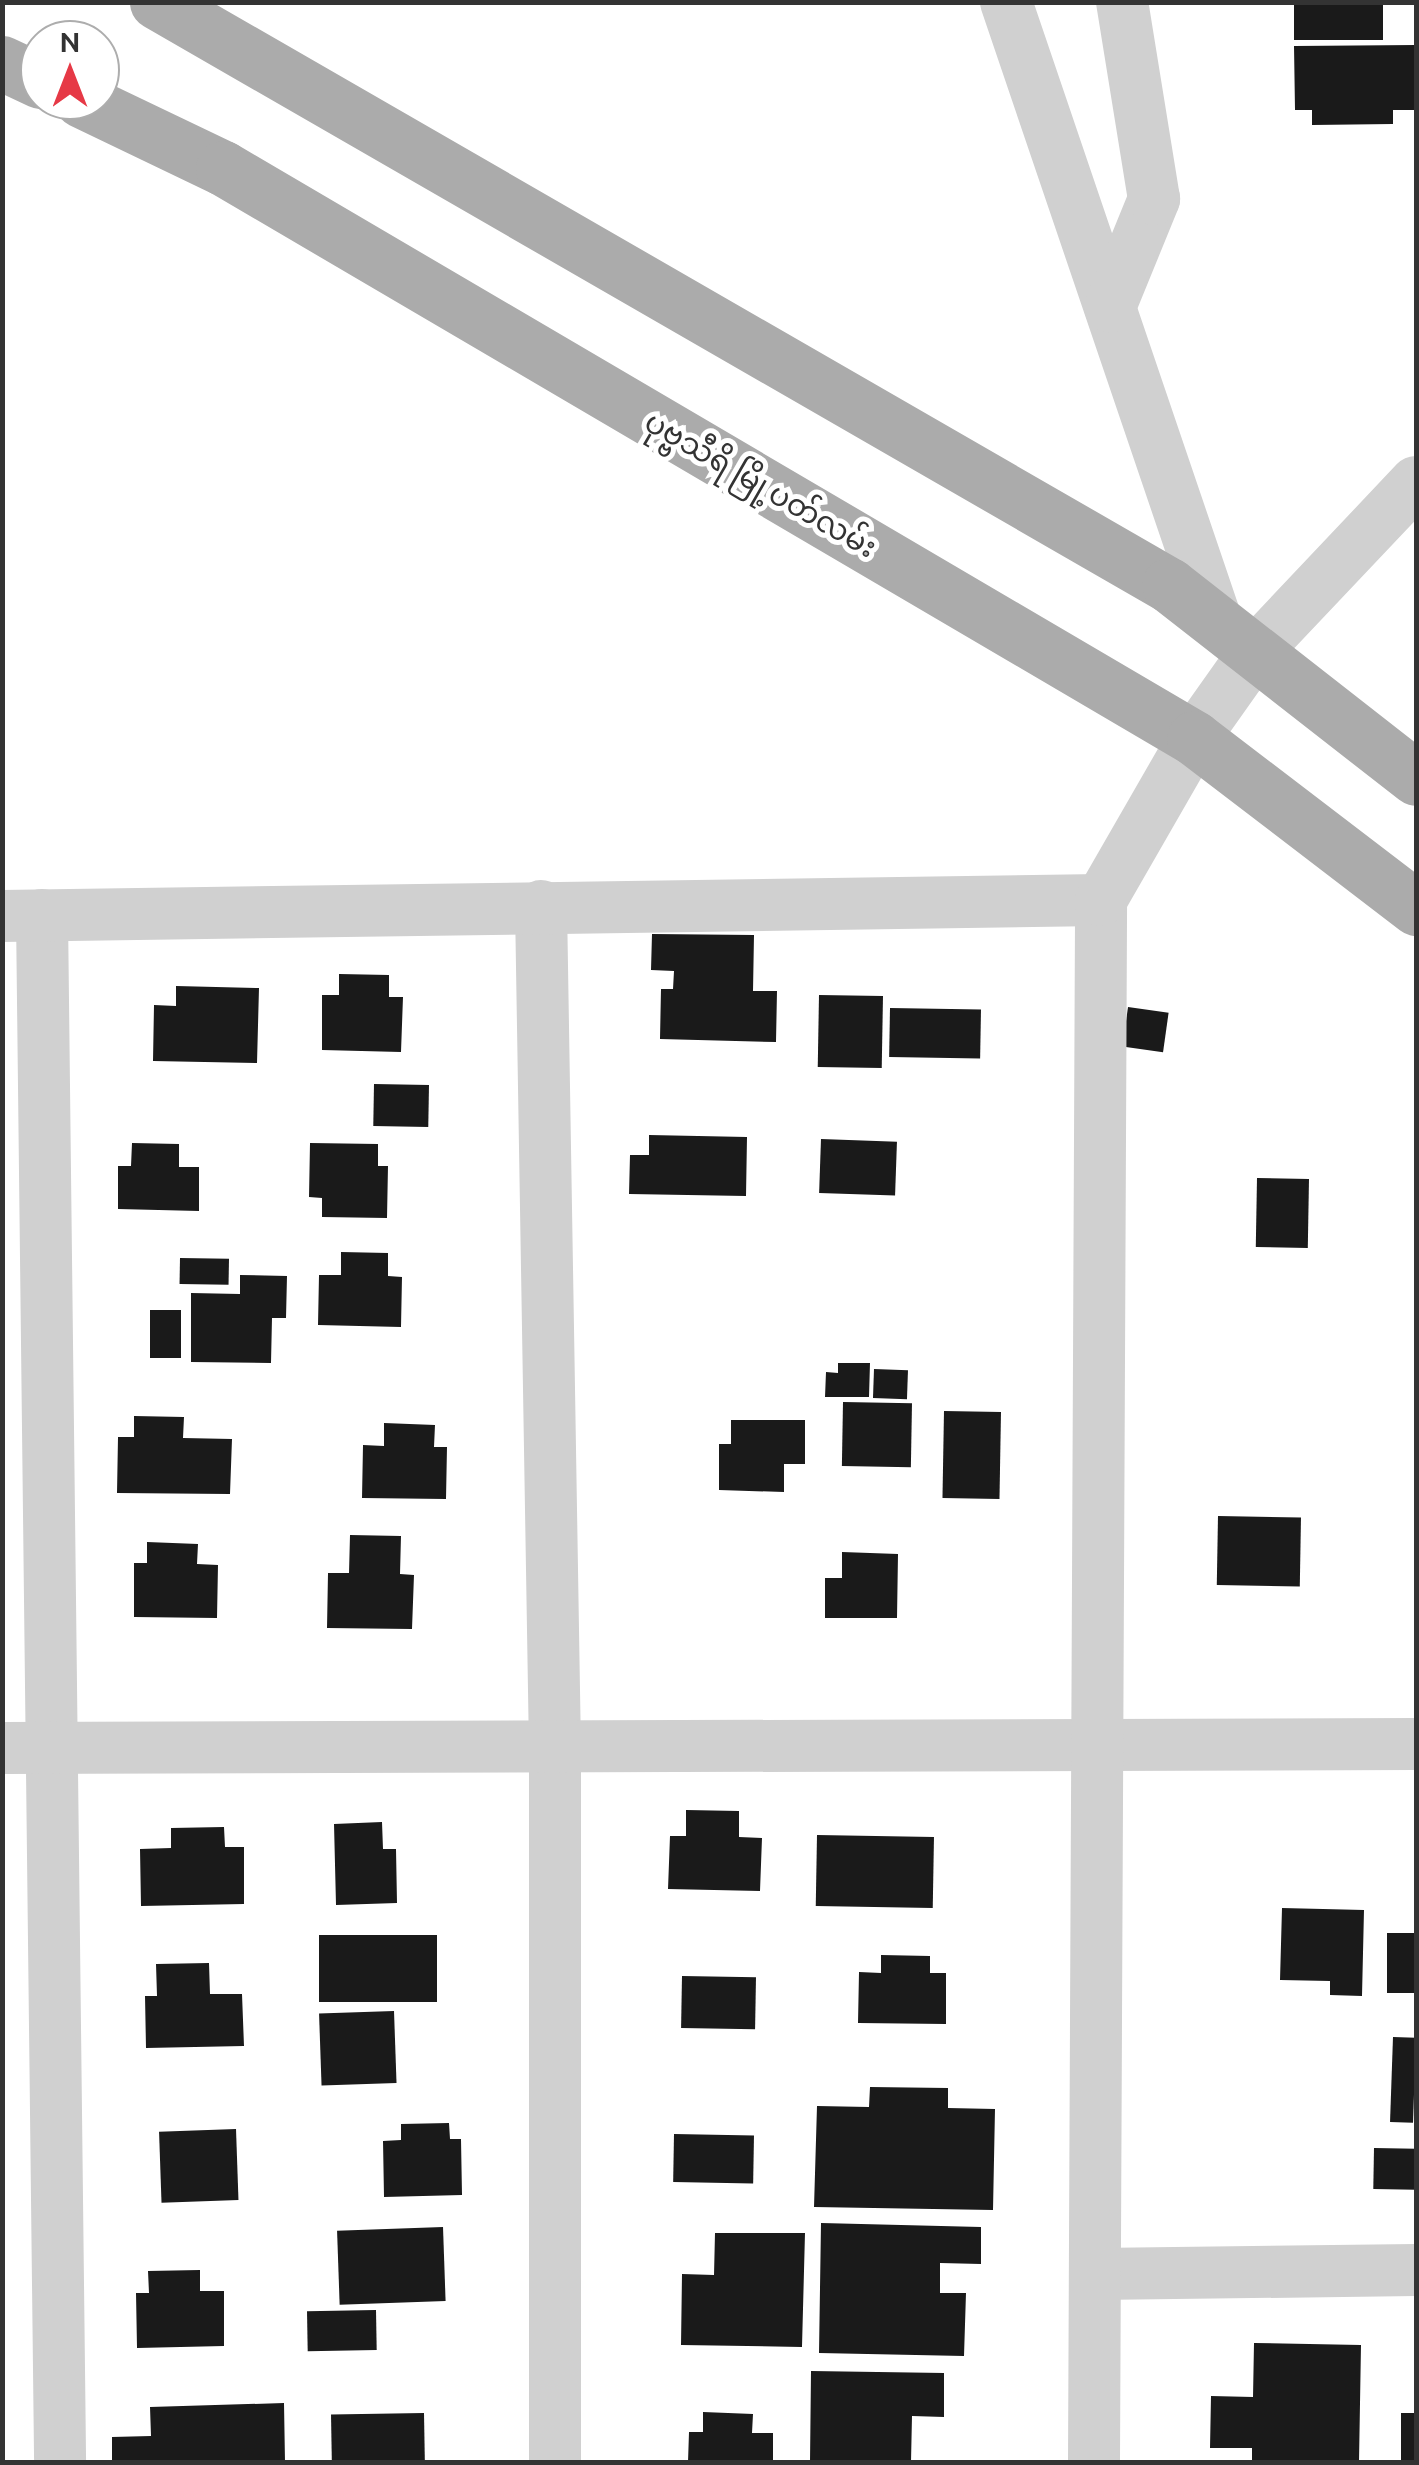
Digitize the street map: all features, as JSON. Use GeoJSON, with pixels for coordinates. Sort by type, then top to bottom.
{"type":"FeatureCollection","features":[{"type":"Feature","properties":{"kind":"main road"},"geometry":{"type":"LineString","coordinates":[[157,2],[1168,585],[1416,778]]}},
{"type":"Feature","properties":{"kind":"main road","name":"ပုဗ္ဗသီရိ မြို့ပတ်လမ်း"},"geometry":{"type":"LineString","coordinates":[[120,119],[223,168],[1194,738],[1416,908]]}},
{"type":"Feature","properties":{"kind":"street"},"geometry":{"type":"LineString","coordinates":[[1006,2],[1110,308],[1236,638]]}},
{"type":"Feature","properties":{"kind":"street"},"geometry":{"type":"LineString","coordinates":[[1110,308],[1154,199],[1122,2]]}},
{"type":"Feature","properties":{"kind":"street"},"geometry":{"type":"LineString","coordinates":[[1094,2462],[1101,900],[1194,738],[1236,638],[1416,482]]}},
{"type":"Feature","properties":{"kind":"street"},"geometry":{"type":"LineString","coordinates":[[60,2462],[27,1748],[22,915],[1101,900]]}},
{"type":"Feature","properties":{"kind":"street"},"geometry":{"type":"LineString","coordinates":[[541,906],[555,1748],[555,2462]]}},
{"type":"Feature","properties":{"kind":"street"},"geometry":{"type":"LineString","coordinates":[[27,1748],[1416,1744]]}},
{"type":"Feature","properties":{"kind":"street"},"geometry":{"type":"LineString","coordinates":[[1096,2274],[1416,2270]]}},
{"type":"Feature","properties":{"kind":"building"},"geometry":{"type":"Polygon","coordinates":[[[1294,2],[1383,2],[1383,40],[1294,40],[1294,2]]]}},
{"type":"Feature","properties":{"kind":"building"},"geometry":{"type":"Polygon","coordinates":[[[1416,45],[1416,110],[1393,110],[1393,124],[1312,125],[1312,110],[1295,110],[1294,46],[1416,45]]]}},
{"type":"Feature","properties":{"kind":"building"},"geometry":{"type":"Polygon","coordinates":[[[652,934],[754,935],[753,991],[777,991],[776,1042],[660,1039],[661,989],[673,989],[674,971],[651,970],[652,934]]]}},
{"type":"Feature","properties":{"kind":"building"},"geometry":{"type":"Polygon","coordinates":[[[339,974],[389,975],[389,997],[403,997],[401,1052],[322,1050],[322,995],[339,995],[339,974]]]}},
{"type":"Feature","properties":{"kind":"building"},"geometry":{"type":"Polygon","coordinates":[[[176,986],[259,988],[257,1063],[153,1061],[154,1005],[176,1006],[176,986]]]}},
{"type":"Feature","properties":{"kind":"building"},"geometry":{"type":"Polygon","coordinates":[[[819,995],[883,996],[882,1068],[818,1067],[819,995]]]}},
{"type":"Feature","properties":{"kind":"building"},"geometry":{"type":"Polygon","coordinates":[[[1128,1007],[1169,1013],[1163,1052],[1122,1047],[1128,1007]]]}},
{"type":"Feature","properties":{"kind":"building"},"geometry":{"type":"Polygon","coordinates":[[[890,1008],[981,1010],[980,1059],[889,1057],[890,1008]]]}},
{"type":"Feature","properties":{"kind":"building"},"geometry":{"type":"Polygon","coordinates":[[[374,1084],[429,1085],[428,1127],[373,1126],[374,1084]]]}},
{"type":"Feature","properties":{"kind":"building"},"geometry":{"type":"Polygon","coordinates":[[[649,1135],[747,1137],[746,1196],[629,1194],[630,1155],[649,1155],[649,1135]]]}},
{"type":"Feature","properties":{"kind":"building"},"geometry":{"type":"Polygon","coordinates":[[[821,1139],[897,1142],[895,1196],[819,1193],[821,1139]]]}},
{"type":"Feature","properties":{"kind":"building"},"geometry":{"type":"Polygon","coordinates":[[[132,1143],[179,1144],[179,1167],[199,1167],[199,1211],[118,1209],[118,1166],[131,1166],[132,1143]]]}},
{"type":"Feature","properties":{"kind":"building"},"geometry":{"type":"Polygon","coordinates":[[[310,1143],[378,1144],[378,1166],[388,1166],[387,1218],[322,1217],[322,1198],[309,1197],[310,1143]]]}},
{"type":"Feature","properties":{"kind":"building"},"geometry":{"type":"Polygon","coordinates":[[[1257,1178],[1309,1179],[1308,1248],[1256,1247],[1257,1178]]]}},
{"type":"Feature","properties":{"kind":"building"},"geometry":{"type":"Polygon","coordinates":[[[341,1252],[388,1253],[388,1276],[402,1277],[401,1327],[318,1325],[319,1275],[341,1275],[341,1252]]]}},
{"type":"Feature","properties":{"kind":"building"},"geometry":{"type":"Polygon","coordinates":[[[180,1258],[229,1259],[229,1285],[180,1284],[180,1258]]]}},
{"type":"Feature","properties":{"kind":"building"},"geometry":{"type":"Polygon","coordinates":[[[240,1275],[287,1276],[286,1318],[272,1318],[271,1363],[191,1362],[191,1293],[240,1294],[240,1275]]]}},
{"type":"Feature","properties":{"kind":"building"},"geometry":{"type":"Polygon","coordinates":[[[150,1310],[181,1310],[181,1358],[150,1358],[150,1310]]]}},
{"type":"Feature","properties":{"kind":"building"},"geometry":{"type":"Polygon","coordinates":[[[838,1363],[870,1363],[869,1397],[825,1397],[826,1372],[838,1373],[838,1363]]]}},
{"type":"Feature","properties":{"kind":"building"},"geometry":{"type":"Polygon","coordinates":[[[874,1369],[908,1370],[907,1399],[873,1398],[874,1369]]]}},
{"type":"Feature","properties":{"kind":"building"},"geometry":{"type":"Polygon","coordinates":[[[843,1402],[912,1403],[911,1467],[842,1466],[843,1402]]]}},
{"type":"Feature","properties":{"kind":"building"},"geometry":{"type":"Polygon","coordinates":[[[944,1411],[1001,1412],[999,1499],[942,1498],[944,1411]]]}},
{"type":"Feature","properties":{"kind":"building"},"geometry":{"type":"Polygon","coordinates":[[[134,1416],[184,1417],[183,1438],[232,1439],[230,1494],[117,1493],[118,1437],[134,1437],[134,1416]]]}},
{"type":"Feature","properties":{"kind":"building"},"geometry":{"type":"Polygon","coordinates":[[[731,1420],[805,1420],[805,1464],[784,1464],[784,1492],[719,1490],[719,1444],[731,1444],[731,1420]]]}},
{"type":"Feature","properties":{"kind":"building"},"geometry":{"type":"Polygon","coordinates":[[[384,1423],[435,1425],[434,1447],[447,1447],[446,1499],[362,1498],[363,1445],[384,1446],[384,1423]]]}},
{"type":"Feature","properties":{"kind":"building"},"geometry":{"type":"Polygon","coordinates":[[[1218,1516],[1301,1517],[1300,1586],[1217,1585],[1218,1516]]]}},
{"type":"Feature","properties":{"kind":"building"},"geometry":{"type":"Polygon","coordinates":[[[350,1535],[401,1536],[400,1574],[414,1575],[412,1629],[327,1628],[328,1573],[349,1573],[350,1535]]]}},
{"type":"Feature","properties":{"kind":"building"},"geometry":{"type":"Polygon","coordinates":[[[147,1542],[198,1544],[197,1564],[218,1565],[217,1618],[134,1617],[134,1563],[147,1563],[147,1542]]]}},
{"type":"Feature","properties":{"kind":"building"},"geometry":{"type":"Polygon","coordinates":[[[842,1552],[898,1554],[897,1618],[825,1618],[825,1578],[842,1578],[842,1552]]]}},
{"type":"Feature","properties":{"kind":"building"},"geometry":{"type":"Polygon","coordinates":[[[686,1810],[739,1811],[739,1837],[762,1838],[760,1891],[668,1889],[670,1836],[686,1836],[686,1810]]]}},
{"type":"Feature","properties":{"kind":"building"},"geometry":{"type":"Polygon","coordinates":[[[382,1822],[383,1849],[396,1849],[397,1903],[336,1905],[334,1824],[382,1822]]]}},
{"type":"Feature","properties":{"kind":"building"},"geometry":{"type":"Polygon","coordinates":[[[224,1827],[225,1847],[244,1847],[244,1904],[141,1906],[140,1849],[171,1848],[171,1828],[224,1827]]]}},
{"type":"Feature","properties":{"kind":"building"},"geometry":{"type":"Polygon","coordinates":[[[817,1835],[934,1837],[933,1908],[816,1906],[817,1835]]]}},
{"type":"Feature","properties":{"kind":"building"},"geometry":{"type":"Polygon","coordinates":[[[1282,1908],[1364,1910],[1362,1996],[1330,1995],[1330,1981],[1280,1980],[1282,1908]]]}},
{"type":"Feature","properties":{"kind":"building"},"geometry":{"type":"Polygon","coordinates":[[[1387,1933],[1416,1933],[1416,1993],[1387,1993],[1387,1933]]]}},
{"type":"Feature","properties":{"kind":"building"},"geometry":{"type":"Polygon","coordinates":[[[319,1935],[437,1935],[437,2002],[319,2002],[319,1935]]]}},
{"type":"Feature","properties":{"kind":"building"},"geometry":{"type":"Polygon","coordinates":[[[881,1955],[930,1956],[930,1973],[946,1973],[946,2024],[858,2023],[859,1972],[881,1973],[881,1955]]]}},
{"type":"Feature","properties":{"kind":"building"},"geometry":{"type":"Polygon","coordinates":[[[209,1963],[210,1994],[242,1994],[244,2046],[146,2048],[145,1996],[157,1996],[156,1964],[209,1963]]]}},
{"type":"Feature","properties":{"kind":"building"},"geometry":{"type":"Polygon","coordinates":[[[682,1976],[756,1977],[755,2029],[681,2028],[682,1976]]]}},
{"type":"Feature","properties":{"kind":"building"},"geometry":{"type":"Polygon","coordinates":[[[394,2011],[397,2083],[322,2086],[319,2014],[394,2011]]]}},
{"type":"Feature","properties":{"kind":"building"},"geometry":{"type":"Polygon","coordinates":[[[1393,2037],[1416,2038],[1413,2123],[1390,2122],[1393,2037]]]}},
{"type":"Feature","properties":{"kind":"building"},"geometry":{"type":"Polygon","coordinates":[[[870,2087],[948,2088],[948,2108],[995,2109],[993,2210],[814,2207],[817,2106],[869,2107],[870,2087]]]}},
{"type":"Feature","properties":{"kind":"building"},"geometry":{"type":"Polygon","coordinates":[[[449,2123],[450,2139],[461,2139],[462,2195],[384,2197],[383,2141],[401,2140],[401,2124],[449,2123]]]}},
{"type":"Feature","properties":{"kind":"building"},"geometry":{"type":"Polygon","coordinates":[[[236,2129],[238,2200],[162,2203],[159,2132],[236,2129]]]}},
{"type":"Feature","properties":{"kind":"building"},"geometry":{"type":"Polygon","coordinates":[[[674,2134],[754,2135],[753,2183],[673,2182],[674,2134]]]}},
{"type":"Feature","properties":{"kind":"building"},"geometry":{"type":"Polygon","coordinates":[[[1374,2148],[1416,2149],[1415,2190],[1373,2189],[1374,2148]]]}},
{"type":"Feature","properties":{"kind":"building"},"geometry":{"type":"Polygon","coordinates":[[[821,2223],[981,2227],[981,2264],[940,2263],[940,2293],[966,2293],[964,2356],[819,2353],[821,2223]]]}},
{"type":"Feature","properties":{"kind":"building"},"geometry":{"type":"Polygon","coordinates":[[[443,2227],[446,2301],[340,2305],[337,2231],[443,2227]]]}},
{"type":"Feature","properties":{"kind":"building"},"geometry":{"type":"Polygon","coordinates":[[[715,2233],[805,2233],[802,2347],[681,2345],[682,2274],[714,2275],[715,2233]]]}},
{"type":"Feature","properties":{"kind":"building"},"geometry":{"type":"Polygon","coordinates":[[[200,2270],[200,2291],[224,2291],[224,2346],[137,2348],[136,2293],[149,2293],[148,2271],[200,2270]]]}},
{"type":"Feature","properties":{"kind":"building"},"geometry":{"type":"Polygon","coordinates":[[[376,2310],[377,2350],[308,2351],[307,2311],[376,2310]]]}},
{"type":"Feature","properties":{"kind":"building"},"geometry":{"type":"Polygon","coordinates":[[[1254,2343],[1361,2345],[1359,2462],[1252,2462],[1252,2448],[1210,2448],[1211,2396],[1253,2397],[1254,2343]]]}},
{"type":"Feature","properties":{"kind":"building"},"geometry":{"type":"Polygon","coordinates":[[[811,2371],[944,2373],[944,2417],[912,2416],[911,2462],[810,2462],[811,2371]]]}},
{"type":"Feature","properties":{"kind":"building"},"geometry":{"type":"Polygon","coordinates":[[[284,2403],[285,2462],[112,2462],[112,2437],[151,2436],[150,2407],[284,2403]]]}},
{"type":"Feature","properties":{"kind":"building"},"geometry":{"type":"Polygon","coordinates":[[[703,2412],[753,2414],[752,2433],[773,2433],[773,2462],[688,2462],[689,2432],[703,2432],[703,2412]]]}},
{"type":"Feature","properties":{"kind":"building"},"geometry":{"type":"Polygon","coordinates":[[[424,2413],[425,2462],[332,2462],[331,2415],[424,2413]]]}},
{"type":"Feature","properties":{"kind":"building"},"geometry":{"type":"Polygon","coordinates":[[[1401,2413],[1416,2413],[1416,2462],[1401,2462],[1401,2413]]]}}]}
